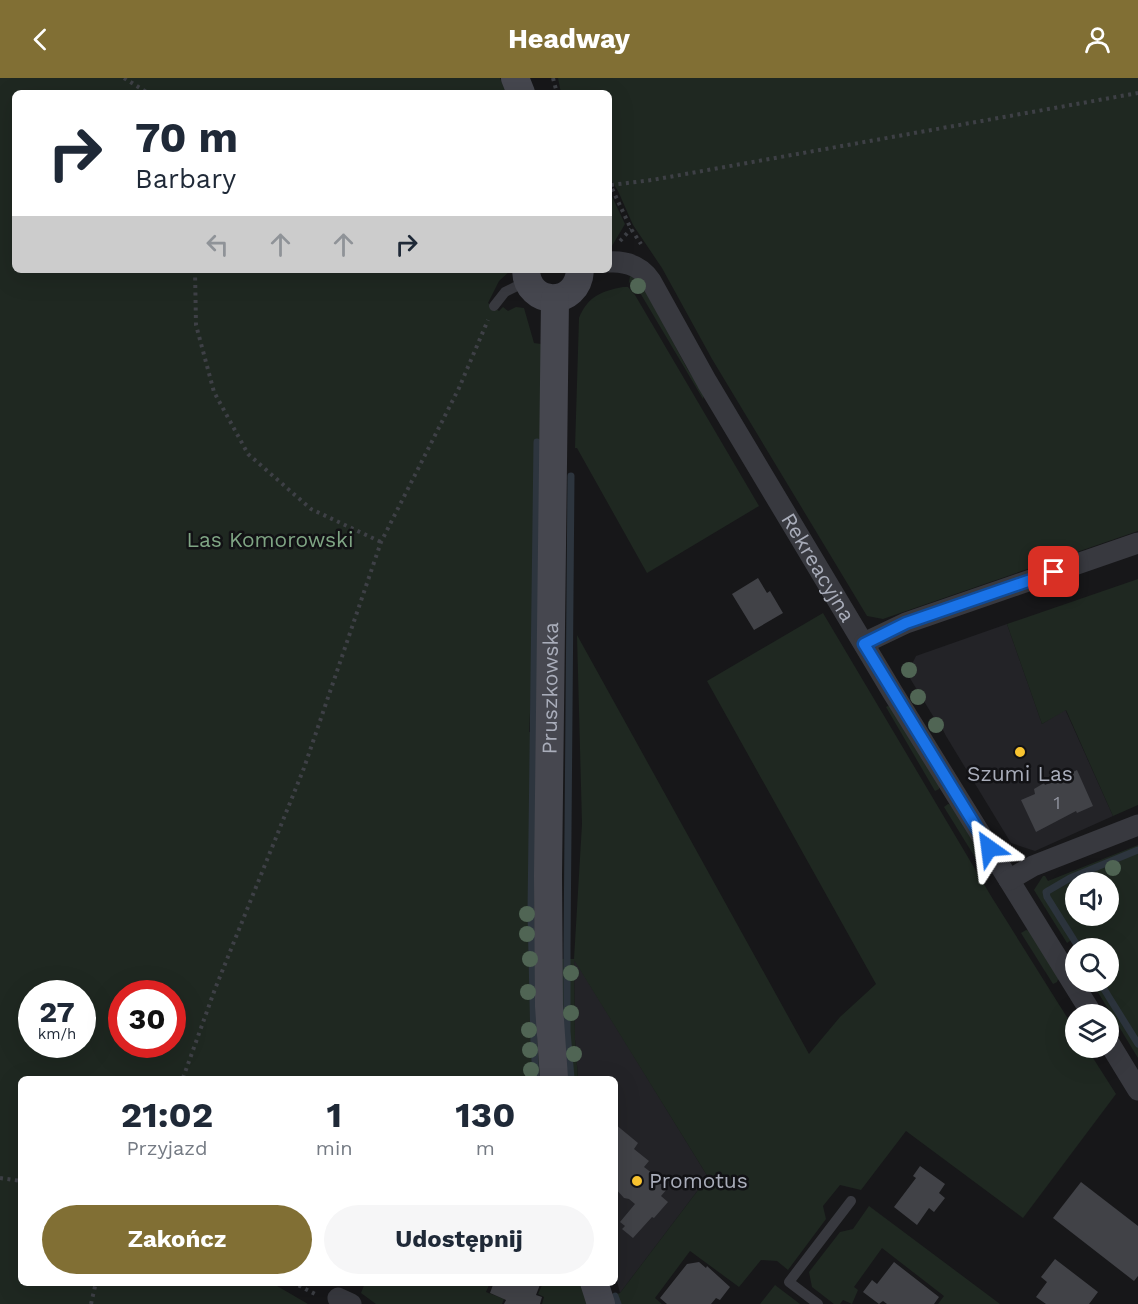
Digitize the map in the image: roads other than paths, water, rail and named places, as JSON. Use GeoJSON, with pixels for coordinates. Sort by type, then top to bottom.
{"type":"FeatureCollection","features":[{"type":"Feature","properties":{"kind":"street","name":"Rekreacyjna"},"geometry":{"type":"LineString","coordinates":[[613,254],[643,272],[651,281],[707,382],[864,644],[1086,1004]]}},
{"type":"Feature","properties":{"kind":"street"},"geometry":{"type":"LineString","coordinates":[[527,275],[538,294],[555,299],[566,296],[572,291],[579,281],[580,273]]}},
{"type":"Feature","properties":{"kind":"street","name":"Pruszkowska"},"geometry":{"type":"LineString","coordinates":[[554,1076],[549,1006],[548,876],[555,299]]}},
{"type":"Feature","properties":{"kind":"street"},"geometry":{"type":"LineString","coordinates":[[864,644],[906,623],[1138,543]]}},
{"type":"Feature","properties":{"kind":"street"},"geometry":{"type":"LineString","coordinates":[[1010,880],[1033,866],[1138,825]]}},
{"type":"Feature","properties":{"kind":"street"},"geometry":{"type":"LineString","coordinates":[[1118,1058],[1138,1090]]}},
{"type":"Feature","properties":{"kind":"street"},"geometry":{"type":"LineString","coordinates":[[595,1286],[601,1304]]}},
{"type":"Feature","properties":{"kind":"lane"},"geometry":{"type":"LineString","coordinates":[[494,306],[505,292],[527,275]]}},
{"type":"Feature","properties":{"kind":"lane"},"geometry":{"type":"LineString","coordinates":[[818,1304],[789,1282],[851,1201]]}},
{"type":"Feature","properties":{"kind":"waterway"},"geometry":{"type":"LineString","coordinates":[[536,1076],[531,912],[537,442]]}},
{"type":"Feature","properties":{"kind":"waterway"},"geometry":{"type":"LineString","coordinates":[[571,476],[567,948],[567,1031],[571,1076]]}},
{"type":"Feature","properties":{"kind":"waterway"},"geometry":{"type":"LineString","coordinates":[[1073,938],[1046,892],[1070,878],[1138,850]]}},
{"type":"Feature","properties":{"kind":"waterway"},"geometry":{"type":"LineString","coordinates":[[1106,992],[1138,1044]]}},
{"type":"Feature","properties":{"kind":"waterway"},"geometry":{"type":"LineString","coordinates":[[615,1296],[618,1304]]}},
{"type":"Feature","properties":{"kind":"place","name":"Szumi Las"},"geometry":{"type":"Point","coordinates":[1020,752]}},
{"type":"Feature","properties":{"kind":"place","name":"Promotus"},"geometry":{"type":"Point","coordinates":[637,1181]}},
{"type":"Feature","properties":{"kind":"park label","name":"Las Komorowski"},"geometry":{"type":"Point","coordinates":[270,540]}}]}
